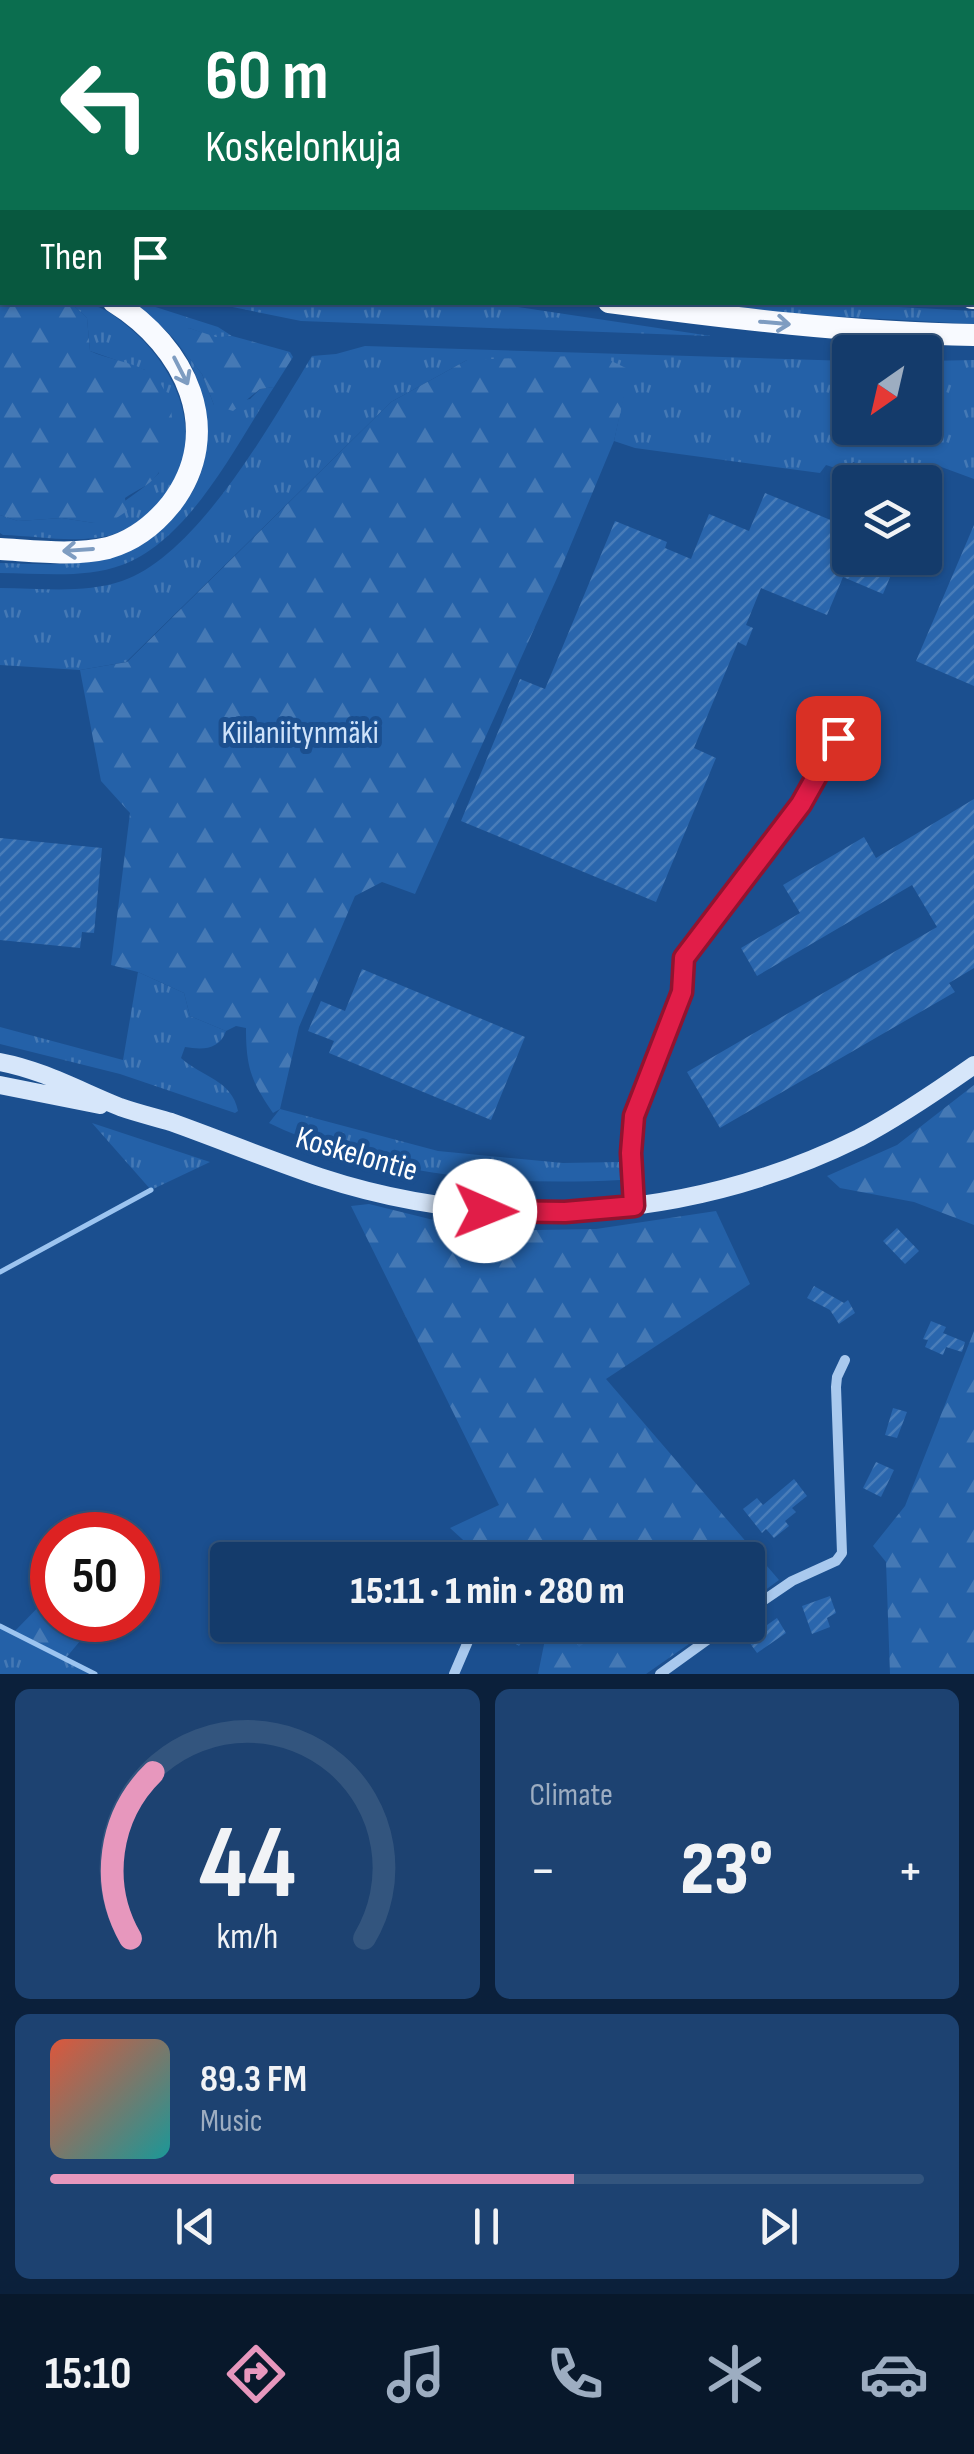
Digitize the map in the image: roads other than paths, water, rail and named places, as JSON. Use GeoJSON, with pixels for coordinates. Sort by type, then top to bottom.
{"type":"FeatureCollection","features":[{"type":"Feature","properties":{"kind":"highway"},"geometry":{"type":"LineString","coordinates":[[0,549],[74,552],[110,547],[151,526],[190,473],[197,419],[190,389],[156,333],[118,305]]}},
{"type":"Feature","properties":{"kind":"highway"},"geometry":{"type":"LineString","coordinates":[[632,305],[753,321],[904,334],[974,335]]}},
{"type":"Feature","properties":{"kind":"main road","name":"Koskelontie"},"geometry":{"type":"LineString","coordinates":[[0,1062],[34,1069],[120,1106],[322,1178],[432,1205],[523,1212],[634,1206],[746,1182],[859,1137],[974,1065]]}},
{"type":"Feature","properties":{"kind":"main road","name":"Koskelontie"},"geometry":{"type":"LineString","coordinates":[[0,1085],[120,1106]]}},
{"type":"Feature","properties":{"kind":"street"},"geometry":{"type":"LineString","coordinates":[[634,1206],[634,1116],[682,992],[684,958],[801,804],[838,738]]}},
{"type":"Feature","properties":{"kind":"street"},"geometry":{"type":"LineString","coordinates":[[765,1599],[842,1554],[836,1377],[845,1360]]}},
{"type":"Feature","properties":{"kind":"street"},"geometry":{"type":"LineString","coordinates":[[454,1674],[468,1642]]}},
{"type":"Feature","properties":{"kind":"street"},"geometry":{"type":"LineString","coordinates":[[660,1674],[704,1642]]}},
{"type":"Feature","properties":{"kind":"waterway"},"geometry":{"type":"LineString","coordinates":[[0,1272],[151,1190]]}},
{"type":"Feature","properties":{"kind":"waterway"},"geometry":{"type":"LineString","coordinates":[[0,1626],[95,1674]]}},
{"type":"Feature","properties":{"kind":"park label","name":"Kiilaniitynmäki"},"geometry":{"type":"Point","coordinates":[300,732]}}]}
